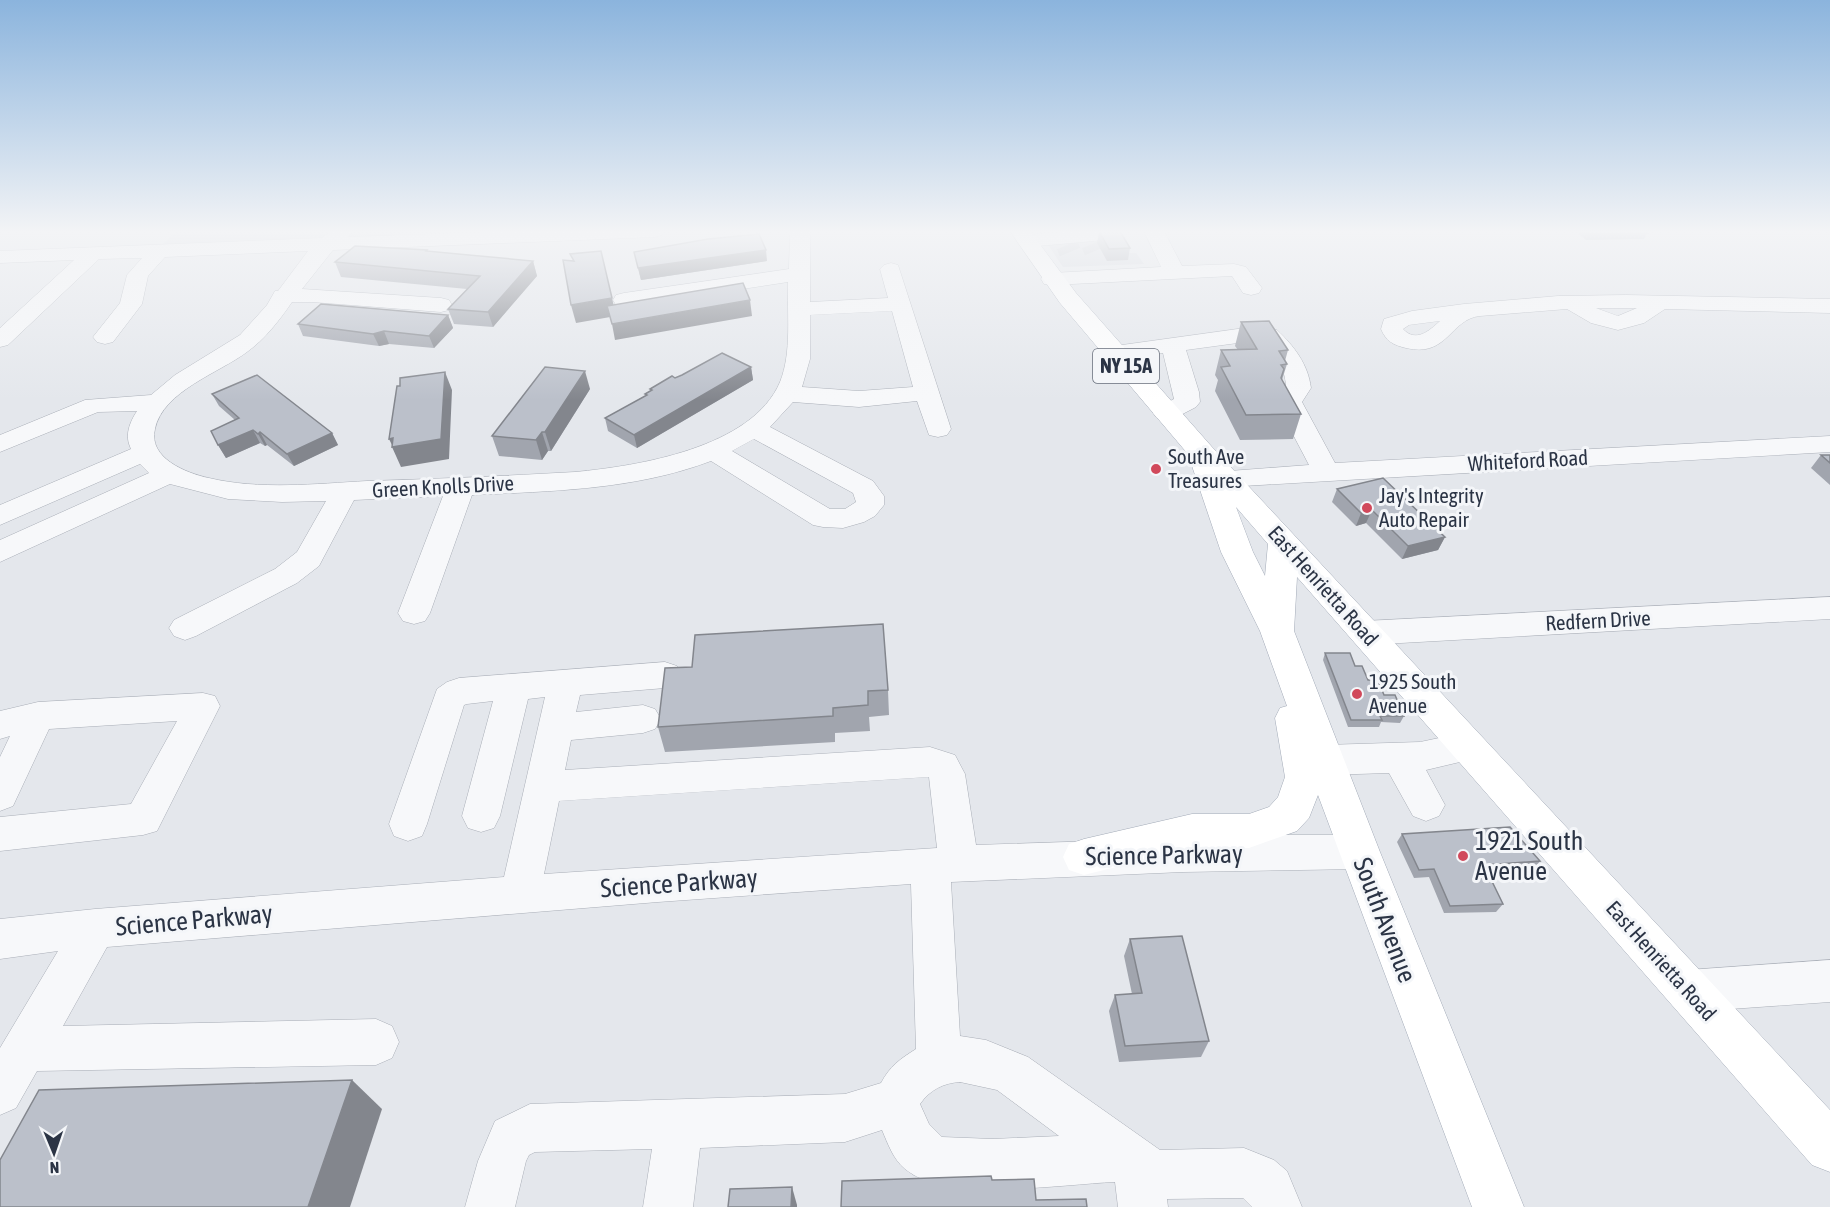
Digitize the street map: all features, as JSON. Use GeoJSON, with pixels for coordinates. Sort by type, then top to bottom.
{"type":"FeatureCollection","features":[{"type":"Feature","properties":{"kind":"main road","name":"East Henrietta Road"},"geometry":{"type":"LineString","coordinates":[[1060,287],[1166,413],[1830,1147]]}},
{"type":"Feature","properties":{"kind":"main road","name":"South Avenue"},"geometry":{"type":"LineString","coordinates":[[1202,453],[1237,552],[1279,638],[1359,852],[1498,1207]]}},
{"type":"Feature","properties":{"kind":"main road","name":"South Avenue"},"geometry":{"type":"LineString","coordinates":[[1279,638],[1284,542]]}},
{"type":"Feature","properties":{"kind":"main road"},"geometry":{"type":"LineString","coordinates":[[1084,857],[1192,831],[1250,831],[1283,819],[1295,806],[1304,777],[1279,638]]}},
{"type":"Feature","properties":{"kind":"street"},"geometry":{"type":"LineString","coordinates":[[0,340],[57,287]]}},
{"type":"Feature","properties":{"kind":"street"},"geometry":{"type":"LineString","coordinates":[[105,338],[131,304],[135,287]]}},
{"type":"Feature","properties":{"kind":"street"},"geometry":{"type":"LineString","coordinates":[[0,516],[143,453],[140,438],[143,424],[158,402],[181,382],[246,342],[263,325],[291,287]]}},
{"type":"Feature","properties":{"kind":"street"},"geometry":{"type":"LineString","coordinates":[[624,300],[710,287]]}},
{"type":"Feature","properties":{"kind":"street","name":"Green Knolls Drive"},"geometry":{"type":"LineString","coordinates":[[143,453],[171,474],[208,487],[245,492],[345,491],[574,481],[640,474],[667,468],[714,451],[753,428],[776,409],[788,394],[796,375],[798,359],[800,287]]}},
{"type":"Feature","properties":{"kind":"street"},"geometry":{"type":"LineString","coordinates":[[896,287],[938,429]]}},
{"type":"Feature","properties":{"kind":"street"},"geometry":{"type":"LineString","coordinates":[[284,296],[312,295],[441,305]]}},
{"type":"Feature","properties":{"kind":"street"},"geometry":{"type":"LineString","coordinates":[[1461,312],[1569,302],[1600,318],[1622,323],[1640,318],[1658,303],[1830,306]]}},
{"type":"Feature","properties":{"kind":"street"},"geometry":{"type":"LineString","coordinates":[[799,309],[901,304]]}},
{"type":"Feature","properties":{"kind":"street"},"geometry":{"type":"LineString","coordinates":[[0,311],[33,310]]}},
{"type":"Feature","properties":{"kind":"street"},"geometry":{"type":"LineString","coordinates":[[1114,353],[1245,335],[1269,335],[1282,348],[1298,374],[1299,388],[1290,396],[1289,402],[1326,472]]}},
{"type":"Feature","properties":{"kind":"street"},"geometry":{"type":"LineString","coordinates":[[1166,413],[1187,402],[1187,392],[1172,345]]}},
{"type":"Feature","properties":{"kind":"street"},"geometry":{"type":"LineString","coordinates":[[788,394],[859,399],[928,393]]}},
{"type":"Feature","properties":{"kind":"street"},"geometry":{"type":"LineString","coordinates":[[0,444],[94,405],[158,402]]}},
{"type":"Feature","properties":{"kind":"street"},"geometry":{"type":"LineString","coordinates":[[714,451],[822,518],[840,520],[860,515],[870,505],[870,496],[863,487],[753,428]]}},
{"type":"Feature","properties":{"kind":"street","name":"Whiteford Road"},"geometry":{"type":"LineString","coordinates":[[1226,478],[1830,444]]}},
{"type":"Feature","properties":{"kind":"street"},"geometry":{"type":"LineString","coordinates":[[0,552],[171,474]]}},
{"type":"Feature","properties":{"kind":"street"},"geometry":{"type":"LineString","coordinates":[[414,613],[461,486]]}},
{"type":"Feature","properties":{"kind":"street"},"geometry":{"type":"LineString","coordinates":[[185,628],[285,576],[308,559],[345,491]]}},
{"type":"Feature","properties":{"kind":"street","name":"Redfern Drive"},"geometry":{"type":"LineString","coordinates":[[1365,633],[1830,608]]}},
{"type":"Feature","properties":{"kind":"street"},"geometry":{"type":"LineString","coordinates":[[408,824],[448,698],[459,691],[665,675]]}},
{"type":"Feature","properties":{"kind":"street"},"geometry":{"type":"LineString","coordinates":[[520,894],[565,683]]}},
{"type":"Feature","properties":{"kind":"street"},"geometry":{"type":"LineString","coordinates":[[481,816],[514,687]]}},
{"type":"Feature","properties":{"kind":"street"},"geometry":{"type":"LineString","coordinates":[[0,725],[38,716],[203,706],[143,819],[0,834]]}},
{"type":"Feature","properties":{"kind":"street"},"geometry":{"type":"LineString","coordinates":[[0,795],[38,716]]}},
{"type":"Feature","properties":{"kind":"street"},"geometry":{"type":"LineString","coordinates":[[555,728],[643,719]]}},
{"type":"Feature","properties":{"kind":"street"},"geometry":{"type":"LineString","coordinates":[[1325,760],[1420,757],[1468,747]]}},
{"type":"Feature","properties":{"kind":"street"},"geometry":{"type":"LineString","coordinates":[[1401,758],[1426,805]]}},
{"type":"Feature","properties":{"kind":"street"},"geometry":{"type":"LineString","coordinates":[[542,787],[930,762],[942,766],[947,774],[939,1060]]}},
{"type":"Feature","properties":{"kind":"street","name":"Science Parkway"},"geometry":{"type":"LineString","coordinates":[[0,939],[95,928],[520,894],[944,864],[1084,857],[1359,852]]}},
{"type":"Feature","properties":{"kind":"street"},"geometry":{"type":"LineString","coordinates":[[0,1092],[95,928]]}},
{"type":"Feature","properties":{"kind":"street"},"geometry":{"type":"LineString","coordinates":[[1688,991],[1830,981]]}},
{"type":"Feature","properties":{"kind":"street"},"geometry":{"type":"LineString","coordinates":[[25,1048],[376,1042]]}},
{"type":"Feature","properties":{"kind":"street"},"geometry":{"type":"LineString","coordinates":[[490,1207],[502,1161],[512,1138],[530,1128],[844,1118],[896,1102],[905,1085],[939,1060],[960,1059],[986,1063],[1012,1074],[1134,1176]]}},
{"type":"Feature","properties":{"kind":"street"},"geometry":{"type":"LineString","coordinates":[[896,1102],[913,1144],[933,1159],[962,1164],[1134,1176],[1244,1173],[1257,1176],[1269,1186],[1277,1207]]}},
{"type":"Feature","properties":{"kind":"street"},"geometry":{"type":"LineString","coordinates":[[668,1207],[679,1125]]}},
{"type":"Feature","properties":{"kind":"building"},"geometry":{"type":"Polygon","coordinates":[[[469,287],[510,287],[488,312],[448,309],[469,287]]]}},
{"type":"Feature","properties":{"kind":"building"},"geometry":{"type":"Polygon","coordinates":[[[568,287],[610,287],[612,298],[571,305],[568,287]]]}},
{"type":"Feature","properties":{"kind":"building"},"geometry":{"type":"Polygon","coordinates":[[[717,287],[745,287],[750,300],[612,324],[607,306],[717,287]]]}},
{"type":"Feature","properties":{"kind":"building"},"geometry":{"type":"Polygon","coordinates":[[[321,304],[448,315],[429,336],[384,331],[373,334],[298,324],[321,304]]]}},
{"type":"Feature","properties":{"kind":"building"},"geometry":{"type":"Polygon","coordinates":[[[1269,321],[1288,350],[1279,351],[1287,364],[1281,365],[1284,369],[1281,378],[1301,414],[1246,415],[1221,367],[1230,366],[1221,350],[1257,349],[1241,322],[1269,321]]]}},
{"type":"Feature","properties":{"kind":"building"},"geometry":{"type":"Polygon","coordinates":[[[722,353],[751,367],[634,435],[605,418],[647,395],[645,394],[652,390],[650,389],[672,376],[675,378],[682,375],[722,353]]]}},
{"type":"Feature","properties":{"kind":"building"},"geometry":{"type":"Polygon","coordinates":[[[545,367],[585,371],[545,432],[542,432],[536,440],[492,436],[545,367]]]}},
{"type":"Feature","properties":{"kind":"building"},"geometry":{"type":"Polygon","coordinates":[[[445,372],[441,439],[392,447],[393,438],[389,439],[400,378],[445,372]]]}},
{"type":"Feature","properties":{"kind":"building"},"geometry":{"type":"Polygon","coordinates":[[[257,375],[332,433],[287,454],[260,432],[258,434],[253,430],[218,445],[211,431],[239,418],[212,394],[257,375]]]}},
{"type":"Feature","properties":{"kind":"building"},"geometry":{"type":"Polygon","coordinates":[[[1821,455],[1830,455],[1830,463],[1821,455]]]}},
{"type":"Feature","properties":{"kind":"building"},"geometry":{"type":"Polygon","coordinates":[[[1383,478],[1445,537],[1408,546],[1372,510],[1361,513],[1337,489],[1383,478]]]}},
{"type":"Feature","properties":{"kind":"building"},"geometry":{"type":"Polygon","coordinates":[[[883,624],[888,690],[868,691],[868,705],[833,708],[833,716],[658,727],[665,668],[692,667],[695,635],[883,624]]]}},
{"type":"Feature","properties":{"kind":"building","name":"1925 South Avenue"},"geometry":{"type":"Polygon","coordinates":[[[1325,653],[1350,653],[1355,666],[1362,666],[1368,680],[1378,680],[1384,695],[1395,695],[1404,716],[1380,716],[1382,720],[1351,720],[1325,653]]]}},
{"type":"Feature","properties":{"kind":"building"},"geometry":{"type":"Polygon","coordinates":[[[1510,827],[1540,861],[1484,865],[1503,904],[1450,906],[1434,869],[1419,870],[1402,834],[1510,827]]]}},
{"type":"Feature","properties":{"kind":"building"},"geometry":{"type":"Polygon","coordinates":[[[1182,936],[1209,1041],[1125,1046],[1115,995],[1142,993],[1130,939],[1182,936]]]}},
{"type":"Feature","properties":{"kind":"building"},"geometry":{"type":"Polygon","coordinates":[[[352,1080],[308,1207],[0,1207],[0,1160],[39,1090],[352,1080]]]}},
{"type":"Feature","properties":{"kind":"building"},"geometry":{"type":"Polygon","coordinates":[[[991,1176],[992,1180],[1034,1179],[1036,1200],[1086,1199],[1087,1207],[841,1207],[842,1181],[991,1176]]]}},
{"type":"Feature","properties":{"kind":"building"},"geometry":{"type":"Polygon","coordinates":[[[792,1187],[791,1207],[728,1207],[730,1189],[792,1187]]]}},
{"type":"Feature","properties":{"kind":"place","name":"South Ave Treasures"},"geometry":{"type":"Point","coordinates":[1156,469]}},
{"type":"Feature","properties":{"kind":"place","name":"Jay's Integrity Auto Repair"},"geometry":{"type":"Point","coordinates":[1367,508]}},
{"type":"Feature","properties":{"kind":"place","name":"1925 South Avenue"},"geometry":{"type":"Point","coordinates":[1357,694]}},
{"type":"Feature","properties":{"kind":"place","name":"1921 South Avenue"},"geometry":{"type":"Point","coordinates":[1463,856]}}]}
